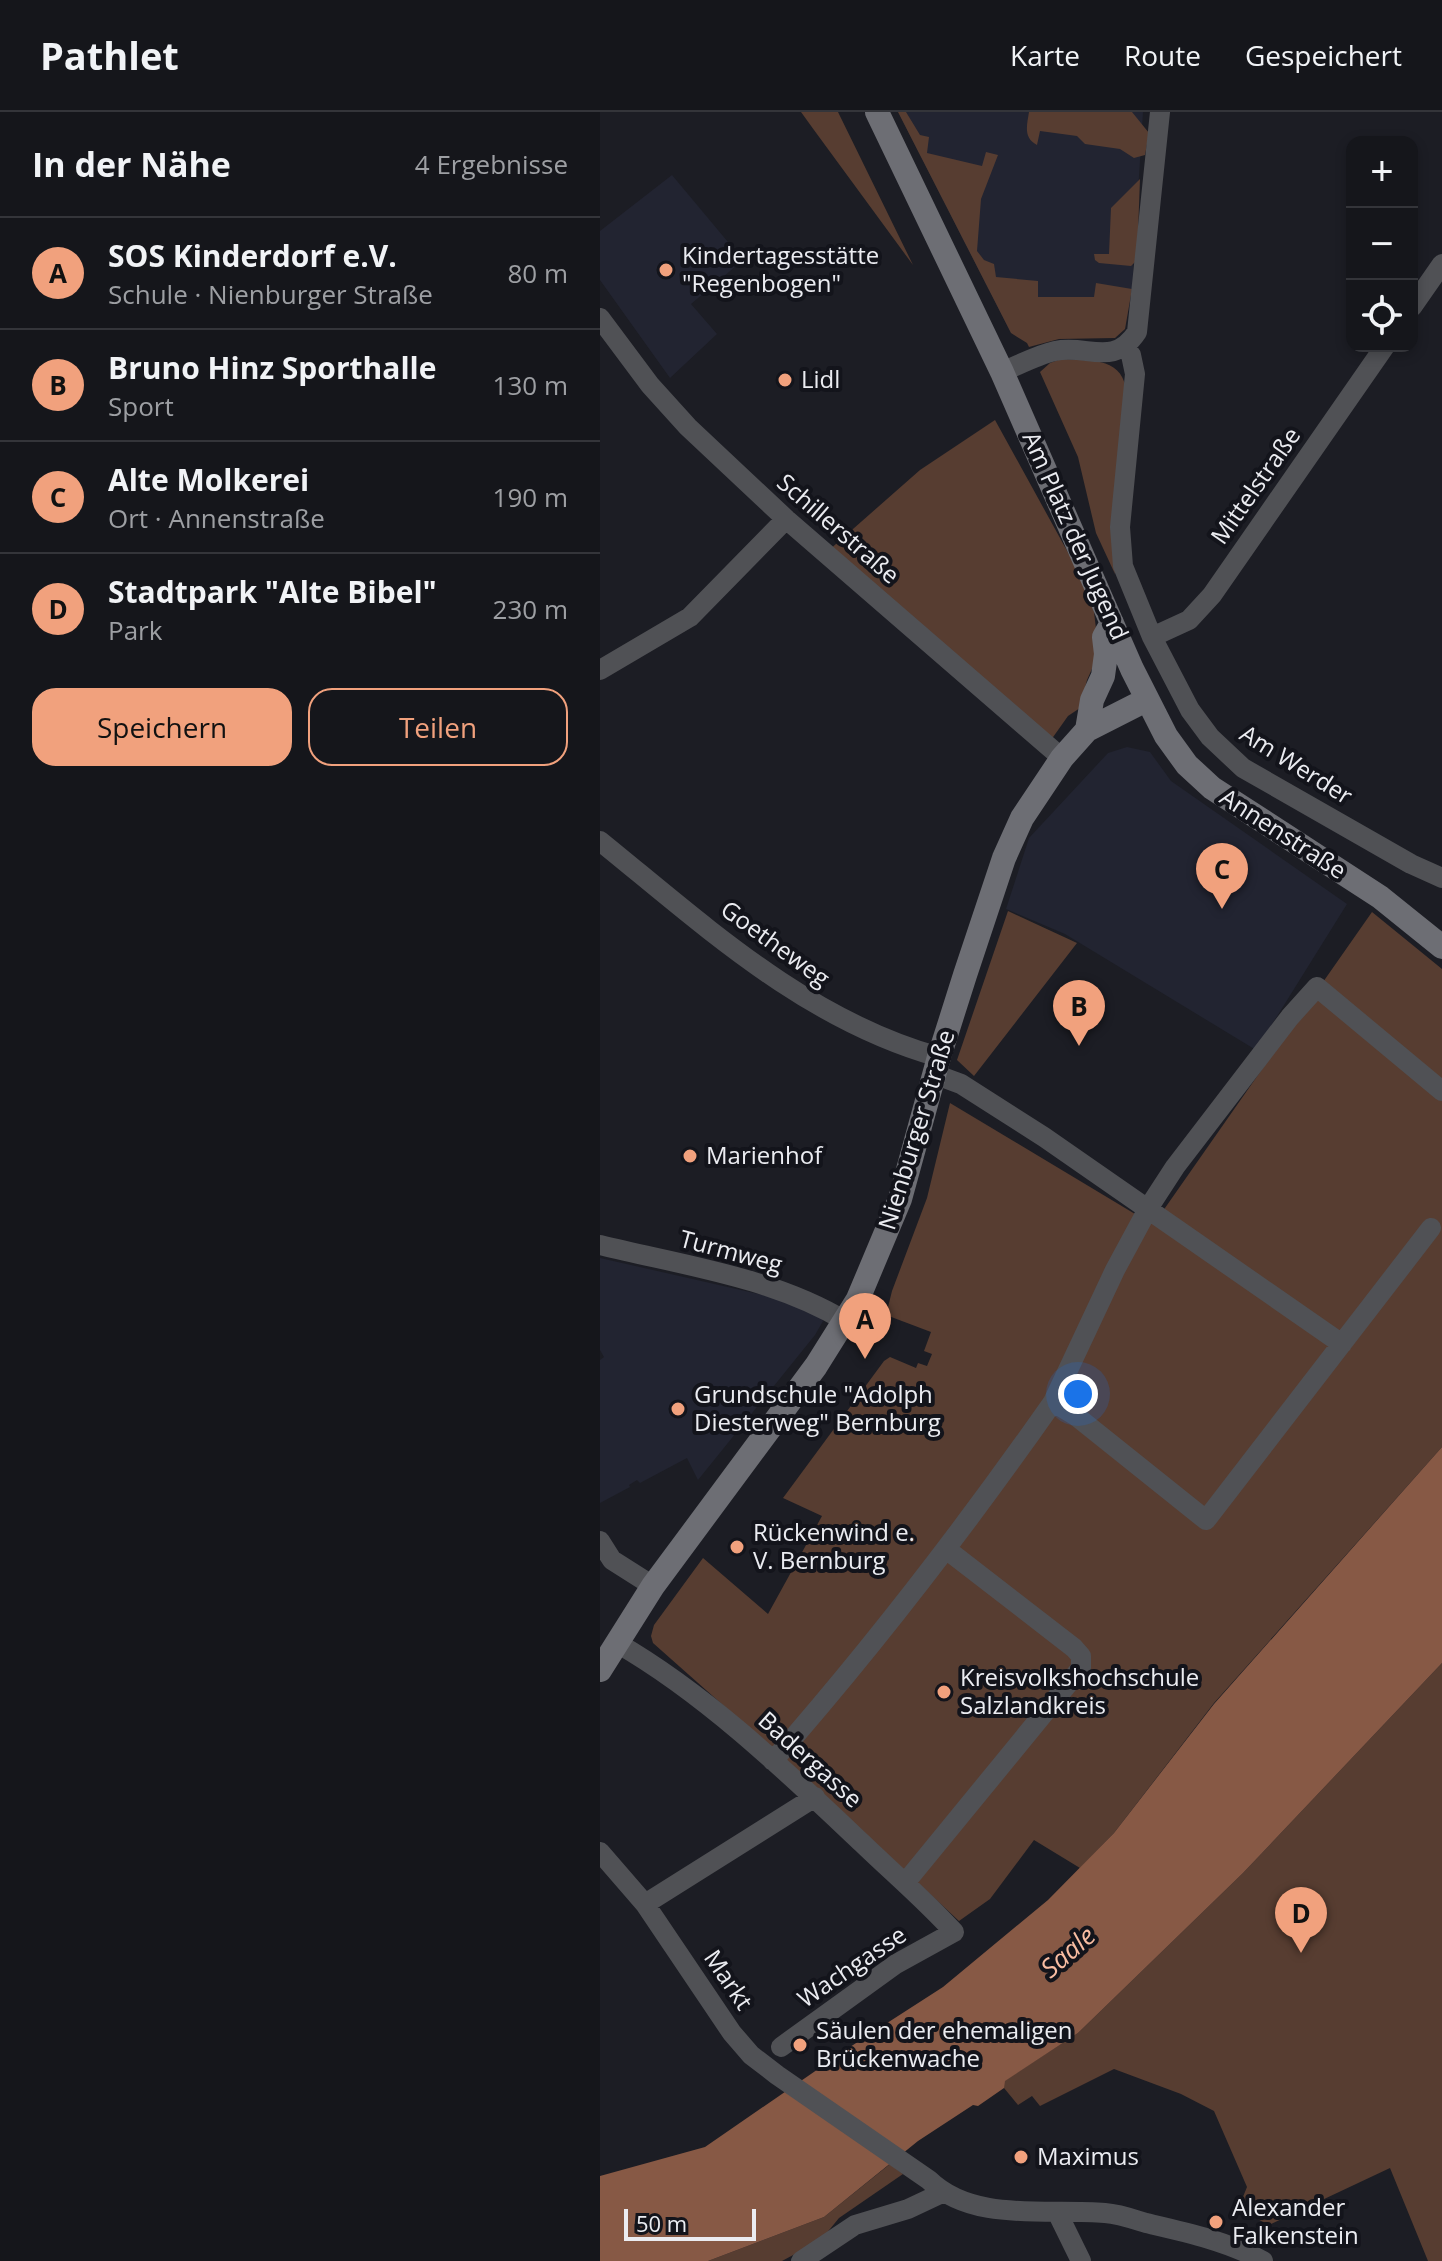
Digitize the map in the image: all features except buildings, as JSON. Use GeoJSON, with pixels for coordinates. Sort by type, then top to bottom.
{"type":"FeatureCollection","features":[{"type":"Feature","properties":{"kind":"street","name":"Am Platz der Jugend"},"geometry":{"type":"LineString","coordinates":[[877,112],[1002,372],[1146,700]]}},
{"type":"Feature","properties":{"kind":"street"},"geometry":{"type":"LineString","coordinates":[[1002,372],[1053,351],[1114,352],[1133,338],[1139,325],[1160,112]]}},
{"type":"Feature","properties":{"kind":"street"},"geometry":{"type":"LineString","coordinates":[[1418,298],[1442,264]]}},
{"type":"Feature","properties":{"kind":"street","name":"Schillerstraße"},"geometry":{"type":"LineString","coordinates":[[600,318],[664,401],[786,519],[1062,758]]}},
{"type":"Feature","properties":{"kind":"street","name":"Am Platz der Jugend"},"geometry":{"type":"LineString","coordinates":[[1123,566],[1120,527],[1135,374],[1131,355],[1124,347]]}},
{"type":"Feature","properties":{"kind":"street","name":"Mittelstraße"},"geometry":{"type":"LineString","coordinates":[[1152,637],[1189,620],[1212,595],[1381,352]]}},
{"type":"Feature","properties":{"kind":"street"},"geometry":{"type":"LineString","coordinates":[[600,670],[690,617],[786,519]]}},
{"type":"Feature","properties":{"kind":"street","name":"Am Werder"},"geometry":{"type":"LineString","coordinates":[[1123,566],[1152,637],[1190,710],[1229,757],[1369,840],[1442,878]]}},
{"type":"Feature","properties":{"kind":"street","name":"Nienburger Straße"},"geometry":{"type":"LineString","coordinates":[[1087,730],[1092,700],[1103,676],[1106,654],[1104,637],[1112,623]]}},
{"type":"Feature","properties":{"kind":"street","name":"Nienburger Straße"},"geometry":{"type":"LineString","coordinates":[[600,1670],[653,1586],[816,1366],[858,1299],[900,1199],[936,1066],[1008,848],[1034,797],[1087,730],[1146,700]]}},
{"type":"Feature","properties":{"kind":"street","name":"Annenstraße"},"geometry":{"type":"LineString","coordinates":[[1146,700],[1187,765],[1212,788],[1380,897],[1442,947]]}},
{"type":"Feature","properties":{"kind":"street","name":"Goetheweg"},"geometry":{"type":"LineString","coordinates":[[600,841],[731,947],[805,999],[936,1066],[1149,1207],[1342,1344]]}},
{"type":"Feature","properties":{"kind":"street"},"geometry":{"type":"LineString","coordinates":[[773,1761],[992,1490],[1053,1402],[1115,1270],[1149,1207],[1175,1167],[1290,1017],[1317,987],[1442,1091]]}},
{"type":"Feature","properties":{"kind":"street"},"geometry":{"type":"LineString","coordinates":[[1053,1402],[1076,1416],[1206,1520],[1431,1228]]}},
{"type":"Feature","properties":{"kind":"street","name":"Turmweg"},"geometry":{"type":"LineString","coordinates":[[600,1245],[766,1286],[811,1303],[845,1321]]}},
{"type":"Feature","properties":{"kind":"street"},"geometry":{"type":"LineString","coordinates":[[905,1883],[1081,1668],[1081,1656],[1074,1648],[946,1549]]}},
{"type":"Feature","properties":{"kind":"street"},"geometry":{"type":"LineString","coordinates":[[602,1551],[653,1586]]}},
{"type":"Feature","properties":{"kind":"street","name":"Badergasse"},"geometry":{"type":"LineString","coordinates":[[617,1643],[650,1663],[734,1727],[815,1797],[954,1932]]}},
{"type":"Feature","properties":{"kind":"street"},"geometry":{"type":"LineString","coordinates":[[645,1904],[815,1797]]}},
{"type":"Feature","properties":{"kind":"street","name":"Markt"},"geometry":{"type":"LineString","coordinates":[[603,1861],[645,1904],[732,2033],[751,2055],[942,2193]]}},
{"type":"Feature","properties":{"kind":"street","name":"Wachgasse"},"geometry":{"type":"LineString","coordinates":[[781,2047],[896,1964],[954,1932]]}},
{"type":"Feature","properties":{"kind":"street"},"geometry":{"type":"LineString","coordinates":[[801,2261],[830,2252],[855,2225],[908,2209],[942,2193],[991,2208],[1108,2213],[1214,2241],[1263,2261]]}},
{"type":"Feature","properties":{"kind":"street"},"geometry":{"type":"LineString","coordinates":[[1057,2212],[1081,2261]]}},
{"type":"Feature","properties":{"kind":"shaded area"},"geometry":{"type":"Polygon","coordinates":[[[801,112],[838,112],[913,265],[814,130],[801,112]]]}},
{"type":"Feature","properties":{"kind":"shaded area"},"geometry":{"type":"Polygon","coordinates":[[[898,112],[1143,112],[1132,289],[1125,329],[1011,333],[898,112]]]}},
{"type":"Feature","properties":{"kind":"shaded area"},"geometry":{"type":"Polygon","coordinates":[[[898,112],[906,112],[920,135],[929,137],[927,153],[982,166],[986,152],[998,155],[981,199],[977,251],[984,260],[994,264],[996,277],[1038,281],[1038,297],[1094,297],[1096,283],[1132,289],[1125,329],[1115,338],[1059,339],[1029,347],[1011,333],[898,112]]]}},
{"type":"Feature","properties":{"kind":"shaded area"},"geometry":{"type":"Polygon","coordinates":[[[1029,112],[1132,112],[1149,133],[1145,155],[1134,158],[1120,149],[1085,144],[1077,136],[1040,131],[1037,145],[1028,135],[1029,112]]]}},
{"type":"Feature","properties":{"kind":"shaded area","name":"Kindertagesstätte \"Regenbogen\""},"geometry":{"type":"Polygon","coordinates":[[[672,175],[743,260],[691,304],[717,334],[670,378],[600,280],[600,231],[672,175]]]}},
{"type":"Feature","properties":{"kind":"shaded area"},"geometry":{"type":"Polygon","coordinates":[[[1140,179],[1137,260],[1131,266],[1099,263],[1094,254],[1109,254],[1111,208],[1140,179]]]}},
{"type":"Feature","properties":{"kind":"shaded area"},"geometry":{"type":"Polygon","coordinates":[[[1061,359],[1110,365],[1123,378],[1126,388],[1112,539],[1115,574],[1096,533],[1078,457],[1040,372],[1061,359]]]}},
{"type":"Feature","properties":{"kind":"shaded area"},"geometry":{"type":"Polygon","coordinates":[[[995,420],[1087,587],[1093,604],[1099,653],[1087,680],[1080,708],[1068,716],[1051,740],[828,551],[920,470],[995,420]]]}},
{"type":"Feature","properties":{"kind":"shaded area"},"geometry":{"type":"Polygon","coordinates":[[[1127,747],[1150,752],[1171,781],[1347,904],[1256,1050],[1065,934],[1006,909],[1029,838],[1108,753],[1127,747]]]}},
{"type":"Feature","properties":{"kind":"shaded area"},"geometry":{"type":"Polygon","coordinates":[[[1008,911],[1077,943],[974,1076],[957,1060],[1008,911]]]}},
{"type":"Feature","properties":{"kind":"shaded area"},"geometry":{"type":"Polygon","coordinates":[[[1372,912],[1442,969],[1442,1447],[1214,1703],[1114,1833],[1080,1868],[1034,1840],[990,1899],[959,1921],[812,1784],[653,1643],[654,1625],[703,1558],[768,1614],[822,1516],[783,1498],[884,1361],[890,1357],[916,1368],[918,1363],[927,1366],[932,1354],[924,1351],[931,1332],[886,1315],[927,1198],[950,1103],[1150,1223],[1158,1218],[1372,912]]]}},
{"type":"Feature","properties":{"kind":"shaded area","name":"Grundschule \"Adolph Diesterweg\" Bernburg"},"geometry":{"type":"Polygon","coordinates":[[[600,1258],[803,1304],[822,1313],[823,1321],[698,1480],[687,1458],[640,1483],[637,1480],[600,1503],[600,1360],[604,1357],[600,1350],[600,1258]]]}},
{"type":"Feature","properties":{"kind":"shaded area"},"geometry":{"type":"Polygon","coordinates":[[[1442,1663],[1442,2261],[1428,2261],[1390,2168],[1269,2225],[1238,2209],[1247,2187],[1214,2111],[1181,2094],[1114,2069],[1040,2106],[1032,2096],[1018,2105],[1004,2088],[1004,2081],[1078,2033],[1243,1873],[1442,1663]]]}},
{"type":"Feature","properties":{"kind":"shaded area"},"geometry":{"type":"Polygon","coordinates":[[[890,2164],[903,2174],[839,2218],[821,2240],[782,2261],[708,2261],[824,2217],[890,2164]]]}},
{"type":"Feature","properties":{"kind":"water","name":"Saale"},"geometry":{"type":"Polygon","coordinates":[[[1442,1447],[1442,1663],[1243,1873],[1078,2033],[1005,2081],[1004,2088],[978,2106],[973,2105],[918,2141],[824,2217],[708,2261],[600,2261],[600,2176],[705,2147],[943,1987],[1048,1900],[1114,1833],[1214,1704],[1442,1447]]]}},
{"type":"Feature","properties":{"kind":"place","name":"Kindertagesstätte \"Regenbogen\""},"geometry":{"type":"Point","coordinates":[666,270]}},
{"type":"Feature","properties":{"kind":"place","name":"Lidl"},"geometry":{"type":"Point","coordinates":[785,380]}},
{"type":"Feature","properties":{"kind":"place","name":"Alte Molkerei"},"geometry":{"type":"Point","coordinates":[1222,909]}},
{"type":"Feature","properties":{"kind":"place","name":"Bruno Hinz Sporthalle"},"geometry":{"type":"Point","coordinates":[1079,1046]}},
{"type":"Feature","properties":{"kind":"place","name":"Marienhof"},"geometry":{"type":"Point","coordinates":[690,1156]}},
{"type":"Feature","properties":{"kind":"place","name":"SOS Kinderdorf e.V."},"geometry":{"type":"Point","coordinates":[865,1359]}},
{"type":"Feature","properties":{"kind":"place","name":"Grundschule \"Adolph Diesterweg\" Bernburg"},"geometry":{"type":"Point","coordinates":[678,1409]}},
{"type":"Feature","properties":{"kind":"place","name":"Rückenwind e. V. Bernburg"},"geometry":{"type":"Point","coordinates":[737,1547]}},
{"type":"Feature","properties":{"kind":"place","name":"Kreisvolkshochschule Salzlandkreis"},"geometry":{"type":"Point","coordinates":[944,1692]}},
{"type":"Feature","properties":{"kind":"place","name":"Stadtpark \"Alte Bibel\""},"geometry":{"type":"Point","coordinates":[1301,1953]}},
{"type":"Feature","properties":{"kind":"place","name":"Säulen der ehemaligen Brückenwache"},"geometry":{"type":"Point","coordinates":[800,2045]}},
{"type":"Feature","properties":{"kind":"place","name":"Maximus"},"geometry":{"type":"Point","coordinates":[1021,2157]}},
{"type":"Feature","properties":{"kind":"place","name":"Alexander Falkenstein"},"geometry":{"type":"Point","coordinates":[1216,2222]}}]}
